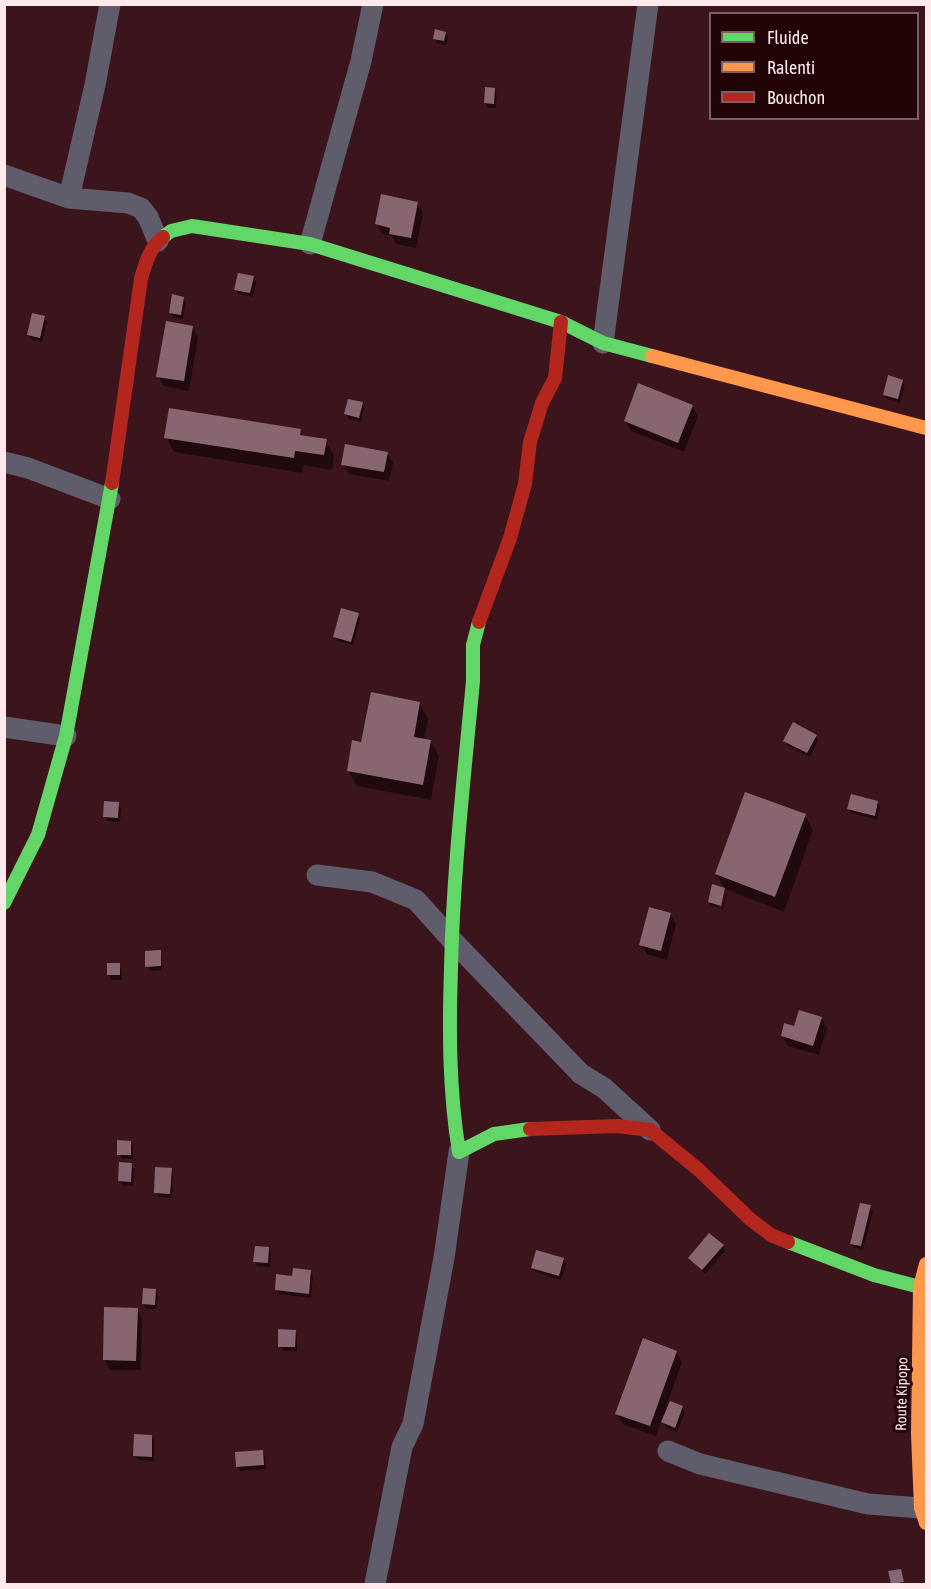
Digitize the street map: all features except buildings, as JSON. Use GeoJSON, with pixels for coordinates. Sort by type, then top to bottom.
{"type":"FeatureCollection","features":[{"type":"Feature","properties":{"kind":"street"},"geometry":{"type":"LineString","coordinates":[[69,198],[95,85],[110,4]]}},
{"type":"Feature","properties":{"kind":"street"},"geometry":{"type":"LineString","coordinates":[[310,244],[361,61],[373,4]]}},
{"type":"Feature","properties":{"kind":"street"},"geometry":{"type":"LineString","coordinates":[[603,343],[648,4]]}},
{"type":"Feature","properties":{"kind":"street"},"geometry":{"type":"LineString","coordinates":[[4,175],[69,198],[128,203],[141,208],[148,217],[158,241]]}},
{"type":"Feature","properties":{"kind":"street"},"geometry":{"type":"LineString","coordinates":[[4,903],[38,835],[66,736],[110,499],[141,279],[146,261],[158,241],[171,231],[192,226],[310,244],[561,322],[603,343],[927,428]]}},
{"type":"Feature","properties":{"kind":"street"},"geometry":{"type":"LineString","coordinates":[[375,1584],[402,1447],[412,1424],[439,1290],[459,1152],[452,1117],[449,1079],[451,939],[473,681],[473,645],[484,606],[510,538],[525,484],[530,442],[542,403],[555,378],[561,322]]}},
{"type":"Feature","properties":{"kind":"street"},"geometry":{"type":"LineString","coordinates":[[4,462],[28,468],[110,499]]}},
{"type":"Feature","properties":{"kind":"street"},"geometry":{"type":"LineString","coordinates":[[4,727],[66,736]]}},
{"type":"Feature","properties":{"kind":"street"},"geometry":{"type":"LineString","coordinates":[[316,875],[372,882],[416,900],[581,1074],[604,1088],[699,1170],[750,1219],[771,1235],[874,1275],[920,1287]]}},
{"type":"Feature","properties":{"kind":"street"},"geometry":{"type":"LineString","coordinates":[[459,1152],[494,1134],[518,1130],[617,1126],[650,1130]]}},
{"type":"Feature","properties":{"kind":"street","name":"Route Kipopo"},"geometry":{"type":"LineString","coordinates":[[924,1516],[920,1287],[927,1264]]}},
{"type":"Feature","properties":{"kind":"street"},"geometry":{"type":"LineString","coordinates":[[668,1450],[700,1464],[924,1516]]}},
{"type":"Feature","properties":{"kind":"traffic: fast"},"geometry":{"type":"LineString","coordinates":[[163,237],[171,231],[192,226],[310,244],[561,322],[603,343],[652,356]]}},
{"type":"Feature","properties":{"kind":"traffic: fast"},"geometry":{"type":"LineString","coordinates":[[4,903],[38,835],[66,736],[112,483]]}},
{"type":"Feature","properties":{"kind":"traffic: fast"},"geometry":{"type":"LineString","coordinates":[[479,622],[473,645],[473,681],[459,825],[452,933],[451,1060],[453,1106],[459,1152],[494,1134],[530,1129]]}},
{"type":"Feature","properties":{"kind":"traffic: fast"},"geometry":{"type":"LineString","coordinates":[[788,1242],[874,1275],[920,1287]]}},
{"type":"Feature","properties":{"kind":"traffic: slow"},"geometry":{"type":"LineString","coordinates":[[652,356],[926,428]]}},
{"type":"Feature","properties":{"kind":"traffic: slow"},"geometry":{"type":"LineString","coordinates":[[926,1264],[920,1287],[918,1434],[921,1508],[926,1523]]}},
{"type":"Feature","properties":{"kind":"traffic: jam"},"geometry":{"type":"LineString","coordinates":[[112,483],[141,279],[151,251],[163,237]]}},
{"type":"Feature","properties":{"kind":"traffic: jam"},"geometry":{"type":"LineString","coordinates":[[479,622],[510,538],[525,484],[530,442],[542,403],[555,378],[561,322]]}},
{"type":"Feature","properties":{"kind":"traffic: jam"},"geometry":{"type":"LineString","coordinates":[[530,1129],[617,1126],[650,1130],[699,1170],[750,1219],[771,1235],[788,1242]]}}]}
